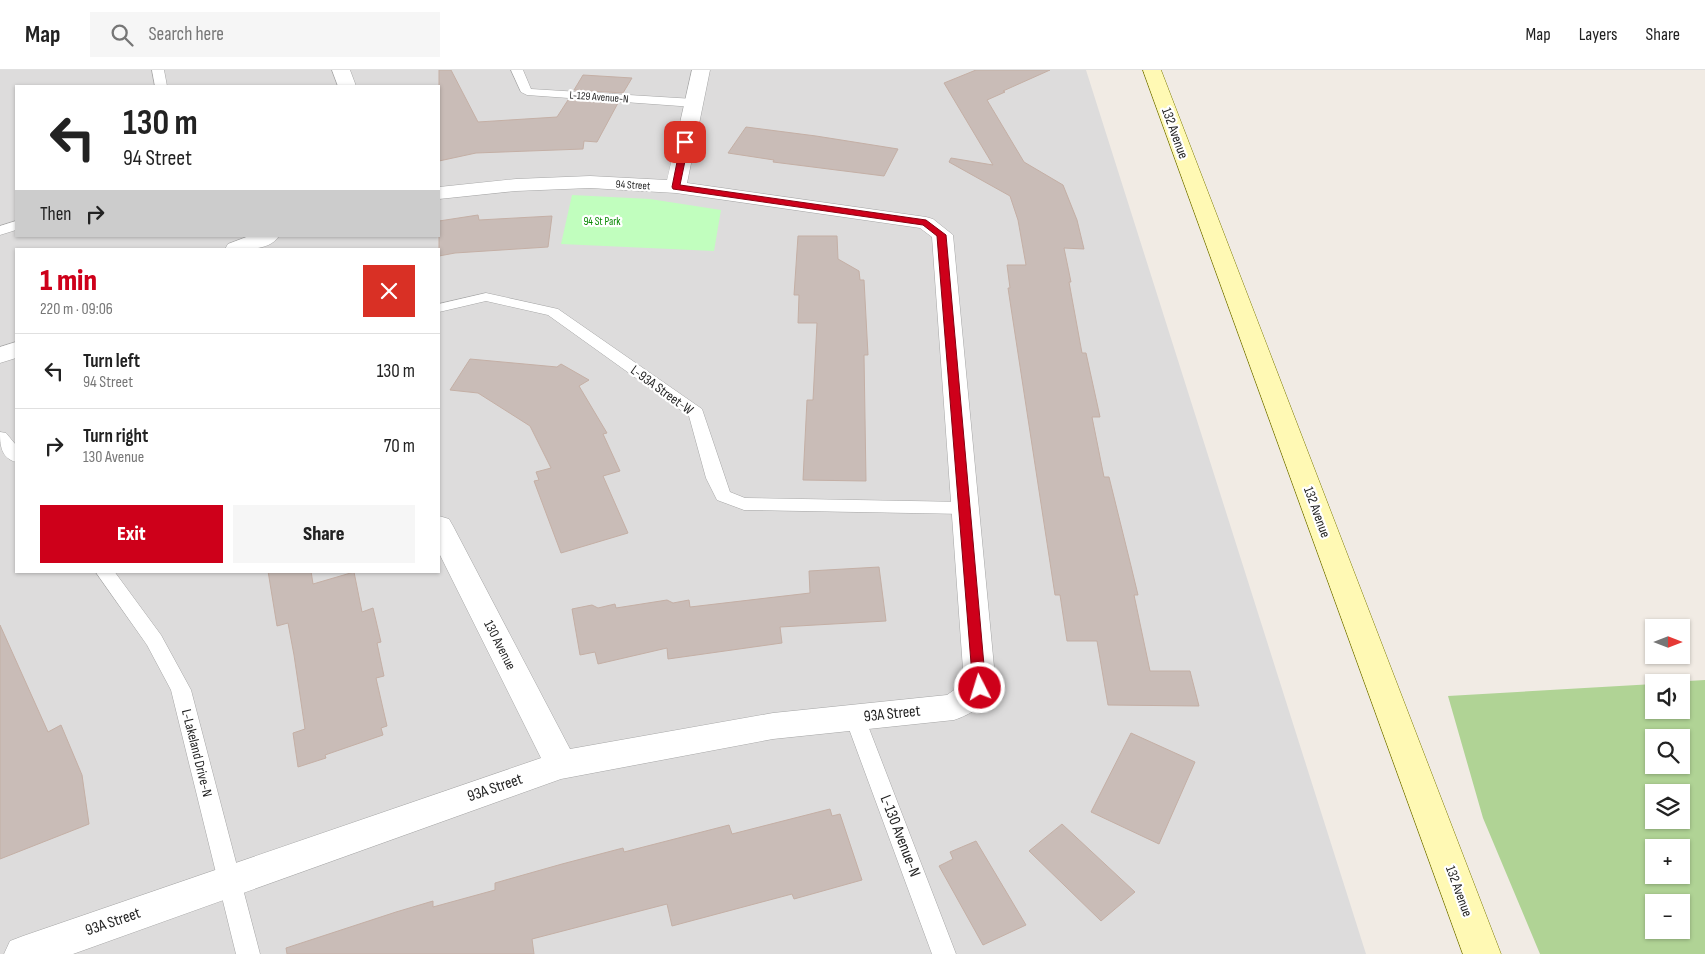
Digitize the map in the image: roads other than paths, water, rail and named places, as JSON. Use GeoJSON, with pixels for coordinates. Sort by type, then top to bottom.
{"type":"FeatureCollection","features":[{"type":"Feature","properties":{"kind":"main road","name":"132 Avenue"},"geometry":{"type":"LineString","coordinates":[[1152,70],[1482,954]]}},
{"type":"Feature","properties":{"kind":"street"},"geometry":{"type":"LineString","coordinates":[[341,70],[347,85]]}},
{"type":"Feature","properties":{"kind":"street"},"geometry":{"type":"LineString","coordinates":[[676,187],[701,70]]}},
{"type":"Feature","properties":{"kind":"street","name":"94 Street"},"geometry":{"type":"LineString","coordinates":[[440,192],[516,185],[590,182],[676,187],[926,223],[942,235],[964,508]]}},
{"type":"Feature","properties":{"kind":"street"},"geometry":{"type":"LineString","coordinates":[[239,248],[266,237]]}},
{"type":"Feature","properties":{"kind":"street"},"geometry":{"type":"LineString","coordinates":[[0,356],[15,349]]}},
{"type":"Feature","properties":{"kind":"street","name":"93A Street"},"geometry":{"type":"LineString","coordinates":[[23,954],[561,765],[772,726],[954,707],[980,688],[964,508]]}},
{"type":"Feature","properties":{"kind":"street","name":"130 Avenue"},"geometry":{"type":"LineString","coordinates":[[440,528],[561,765]]}},
{"type":"Feature","properties":{"kind":"lane"},"geometry":{"type":"LineString","coordinates":[[158,70],[161,85]]}},
{"type":"Feature","properties":{"kind":"lane","name":"L-129 Avenue-N"},"geometry":{"type":"LineString","coordinates":[[517,70],[528,92],[694,103]]}},
{"type":"Feature","properties":{"kind":"lane"},"geometry":{"type":"LineString","coordinates":[[0,232],[15,225]]}},
{"type":"Feature","properties":{"kind":"lane","name":"L-93A Street-W"},"geometry":{"type":"LineString","coordinates":[[440,308],[486,297],[553,312],[696,412],[715,478],[724,496],[744,504],[964,508]]}},
{"type":"Feature","properties":{"kind":"lane"},"geometry":{"type":"LineString","coordinates":[[0,437],[15,455]]}},
{"type":"Feature","properties":{"kind":"lane","name":"L-Lakeland Drive-N"},"geometry":{"type":"LineString","coordinates":[[105,573],[154,640],[181,690],[248,954]]}},
{"type":"Feature","properties":{"kind":"lane","name":"L-130 Avenue-N"},"geometry":{"type":"LineString","coordinates":[[855,718],[944,954]]}},
{"type":"Feature","properties":{"kind":"park label","name":"94 St Park"},"geometry":{"type":"Point","coordinates":[602,221]}}]}
